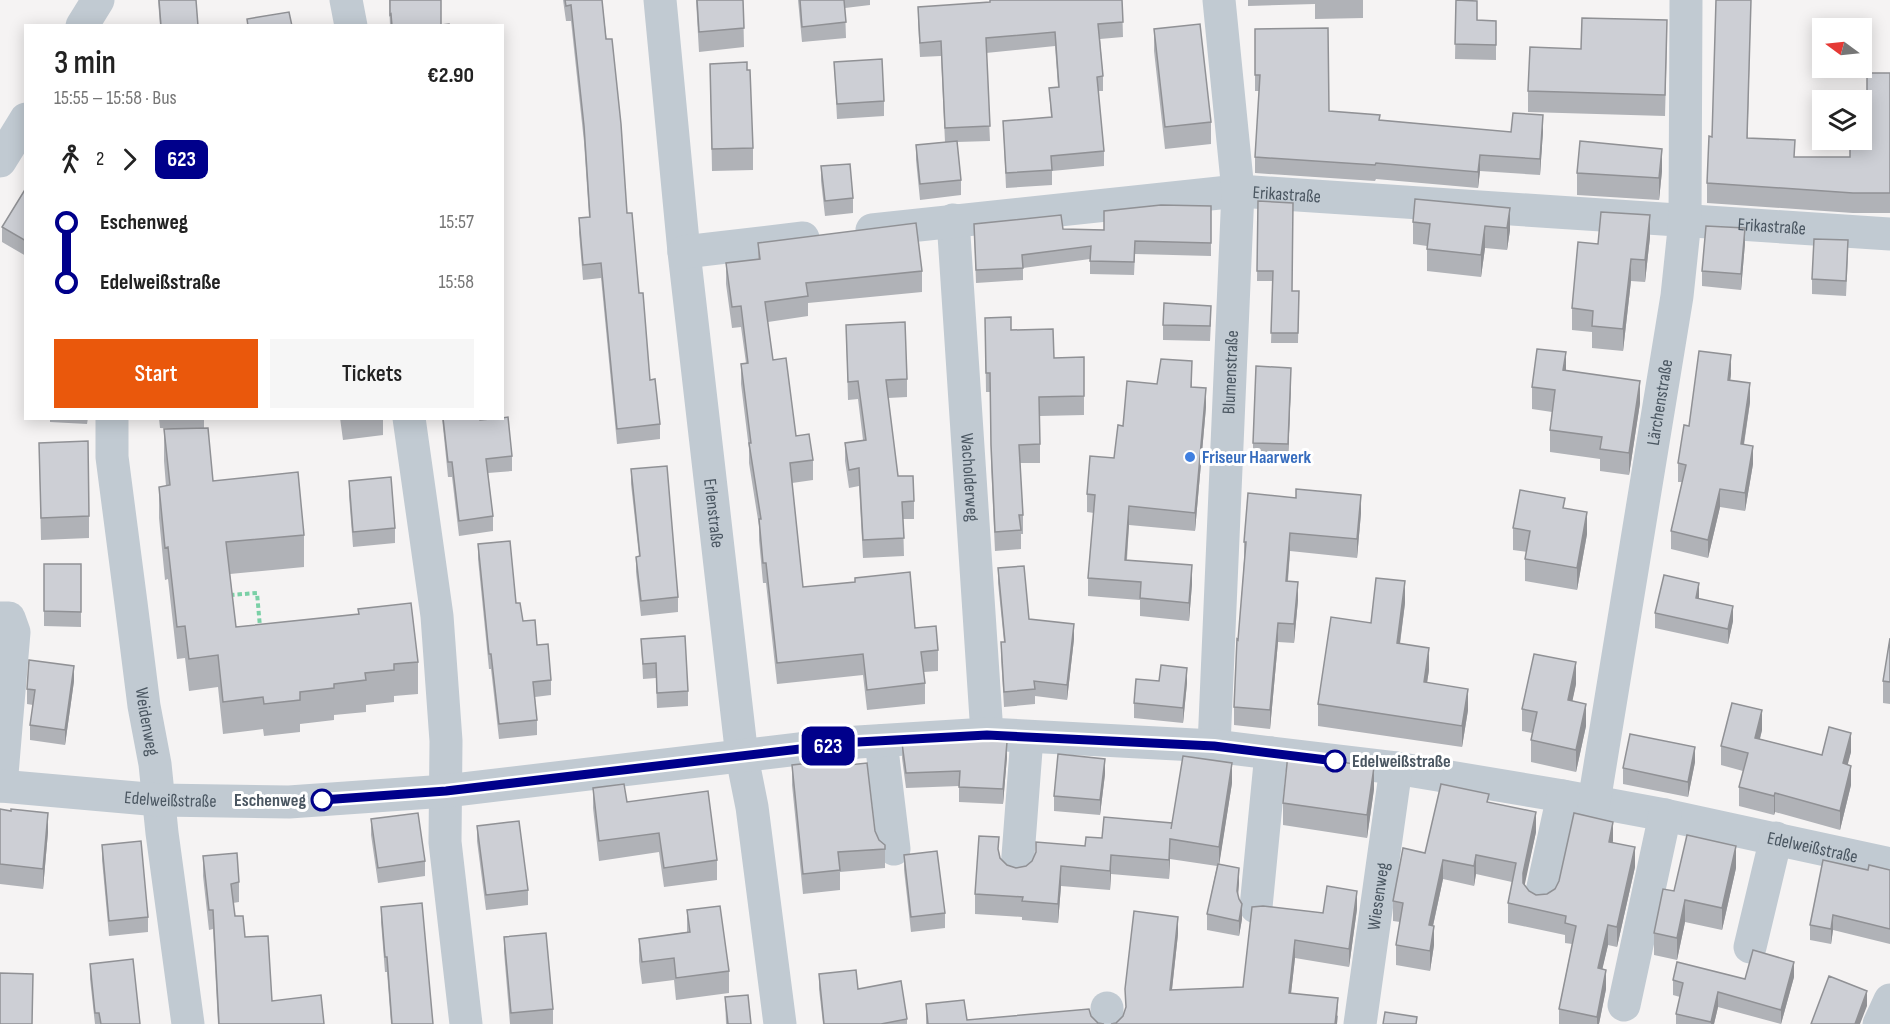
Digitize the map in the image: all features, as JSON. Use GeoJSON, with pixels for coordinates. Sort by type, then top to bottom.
{"type":"FeatureCollection","features":[{"type":"Feature","properties":{"kind":"street"},"geometry":{"type":"LineString","coordinates":[[83,24],[98,0]]}},
{"type":"Feature","properties":{"kind":"street"},"geometry":{"type":"LineString","coordinates":[[346,0],[351,24]]}},
{"type":"Feature","properties":{"kind":"street","name":"Erlenstraße"},"geometry":{"type":"LineString","coordinates":[[660,0],[684,252],[742,757],[752,807],[780,1024]]}},
{"type":"Feature","properties":{"kind":"street","name":"Blumenstraße"},"geometry":{"type":"LineString","coordinates":[[1214,746],[1238,191],[1219,0]]}},
{"type":"Feature","properties":{"kind":"street","name":"Lärchenstraße"},"geometry":{"type":"LineString","coordinates":[[1594,802],[1677,296],[1685,220],[1686,0]]}},
{"type":"Feature","properties":{"kind":"street","name":"Erikastraße"},"geometry":{"type":"LineString","coordinates":[[684,252],[952,220],[1238,191],[1890,234]]}},
{"type":"Feature","properties":{"kind":"street","name":"Wacholderweg"},"geometry":{"type":"LineString","coordinates":[[952,220],[987,735]]}},
{"type":"Feature","properties":{"kind":"street","name":"Weidenweg"},"geometry":{"type":"LineString","coordinates":[[112,420],[114,468],[141,683],[155,764],[188,1024]]}},
{"type":"Feature","properties":{"kind":"street"},"geometry":{"type":"LineString","coordinates":[[409,420],[437,615],[446,741],[445,842],[466,1024]]}},
{"type":"Feature","properties":{"kind":"street","name":"Edelweißstraße"},"geometry":{"type":"LineString","coordinates":[[0,618],[9,618],[14,632],[1,786],[159,800],[289,802],[446,791],[858,742],[987,735],[1027,736],[1214,746],[1396,768],[1563,795],[1776,838],[1890,864]]}},
{"type":"Feature","properties":{"kind":"street"},"geometry":{"type":"LineString","coordinates":[[1017,869],[1027,736]]}},
{"type":"Feature","properties":{"kind":"street"},"geometry":{"type":"LineString","coordinates":[[881,741],[894,849]]}},
{"type":"Feature","properties":{"kind":"street"},"geometry":{"type":"LineString","coordinates":[[1256,906],[1271,753]]}},
{"type":"Feature","properties":{"kind":"street","name":"Wiesenweg"},"geometry":{"type":"LineString","coordinates":[[1360,1024],[1396,768]]}},
{"type":"Feature","properties":{"kind":"street"},"geometry":{"type":"LineString","coordinates":[[1541,896],[1563,795]]}},
{"type":"Feature","properties":{"kind":"street"},"geometry":{"type":"LineString","coordinates":[[1624,1005],[1665,815]]}},
{"type":"Feature","properties":{"kind":"street"},"geometry":{"type":"LineString","coordinates":[[1750,947],[1776,838]]}},
{"type":"Feature","properties":{"kind":"street"},"geometry":{"type":"LineString","coordinates":[[1879,1024],[1890,1000]]}},
{"type":"Feature","properties":{"kind":"path"},"geometry":{"type":"LineString","coordinates":[[222,596],[257,593],[261,633]]}},
{"type":"Feature","properties":{"kind":"building"},"geometry":{"type":"Polygon","coordinates":[[[159,0],[196,0],[198,24],[161,24],[159,0]]]}},
{"type":"Feature","properties":{"kind":"building"},"geometry":{"type":"Polygon","coordinates":[[[390,0],[441,0],[441,24],[392,24],[390,0]]]}},
{"type":"Feature","properties":{"kind":"building"},"geometry":{"type":"Polygon","coordinates":[[[565,0],[602,0],[606,39],[612,39],[627,213],[632,213],[639,293],[643,293],[650,380],[655,379],[660,424],[617,429],[601,263],[583,265],[579,218],[590,217],[584,126],[571,5],[566,6],[565,0]]]}},
{"type":"Feature","properties":{"kind":"building"},"geometry":{"type":"Polygon","coordinates":[[[697,0],[743,0],[744,28],[699,32],[697,0]]]}},
{"type":"Feature","properties":{"kind":"building"},"geometry":{"type":"Polygon","coordinates":[[[800,0],[844,0],[846,22],[802,27],[800,0]]]}},
{"type":"Feature","properties":{"kind":"building"},"geometry":{"type":"Polygon","coordinates":[[[990,0],[1122,0],[1123,22],[1098,24],[1103,76],[1097,77],[1104,151],[1051,156],[1052,170],[1006,173],[1003,121],[1052,117],[1049,88],[1059,87],[1055,32],[986,38],[990,126],[945,128],[941,41],[920,43],[918,7],[990,2],[990,0]]]}},
{"type":"Feature","properties":{"kind":"building"},"geometry":{"type":"Polygon","coordinates":[[[1456,0],[1477,1],[1477,20],[1496,21],[1496,45],[1455,44],[1456,0]]]}},
{"type":"Feature","properties":{"kind":"building"},"geometry":{"type":"Polygon","coordinates":[[[1716,0],[1751,0],[1747,138],[1795,140],[1794,157],[1850,157],[1850,150],[1872,150],[1872,90],[1867,90],[1867,78],[1872,78],[1872,73],[1890,73],[1890,193],[1853,193],[1707,183],[1709,136],[1712,137],[1716,0]]]}},
{"type":"Feature","properties":{"kind":"building"},"geometry":{"type":"Polygon","coordinates":[[[289,12],[292,24],[248,24],[247,19],[289,12]]]}},
{"type":"Feature","properties":{"kind":"building"},"geometry":{"type":"Polygon","coordinates":[[[1582,18],[1667,20],[1665,95],[1528,91],[1530,47],[1581,49],[1582,18]]]}},
{"type":"Feature","properties":{"kind":"building"},"geometry":{"type":"Polygon","coordinates":[[[1200,24],[1211,122],[1165,127],[1154,29],[1200,24]]]}},
{"type":"Feature","properties":{"kind":"building"},"geometry":{"type":"Polygon","coordinates":[[[1328,28],[1329,111],[1380,115],[1379,120],[1511,132],[1513,113],[1543,115],[1540,159],[1480,155],[1478,172],[1376,163],[1375,165],[1255,157],[1260,75],[1255,75],[1255,29],[1328,28]]]}},
{"type":"Feature","properties":{"kind":"building"},"geometry":{"type":"Polygon","coordinates":[[[882,59],[884,101],[837,104],[834,62],[882,59]]]}},
{"type":"Feature","properties":{"kind":"building"},"geometry":{"type":"Polygon","coordinates":[[[747,62],[747,70],[750,70],[753,148],[712,149],[710,64],[747,62]]]}},
{"type":"Feature","properties":{"kind":"building"},"geometry":{"type":"Polygon","coordinates":[[[957,141],[961,180],[920,184],[916,145],[957,141]]]}},
{"type":"Feature","properties":{"kind":"building"},"geometry":{"type":"Polygon","coordinates":[[[1580,141],[1662,149],[1659,178],[1577,173],[1580,141]]]}},
{"type":"Feature","properties":{"kind":"building"},"geometry":{"type":"Polygon","coordinates":[[[850,164],[853,198],[825,201],[821,166],[850,164]]]}},
{"type":"Feature","properties":{"kind":"building"},"geometry":{"type":"Polygon","coordinates":[[[24,191],[24,240],[2,227],[24,191]]]}},
{"type":"Feature","properties":{"kind":"building"},"geometry":{"type":"Polygon","coordinates":[[[1415,199],[1510,208],[1507,228],[1485,226],[1481,255],[1427,249],[1430,224],[1413,222],[1415,199]]]}},
{"type":"Feature","properties":{"kind":"building"},"geometry":{"type":"Polygon","coordinates":[[[1258,201],[1293,203],[1292,291],[1299,291],[1298,333],[1271,333],[1273,271],[1257,271],[1258,201]]]}},
{"type":"Feature","properties":{"kind":"building"},"geometry":{"type":"Polygon","coordinates":[[[1161,205],[1211,206],[1211,243],[1135,241],[1134,262],[1090,261],[1091,246],[1022,255],[1023,268],[976,270],[974,224],[1061,215],[1063,229],[1104,230],[1104,211],[1161,205]]]}},
{"type":"Feature","properties":{"kind":"building"},"geometry":{"type":"Polygon","coordinates":[[[1601,212],[1650,215],[1645,260],[1631,259],[1623,329],[1592,326],[1593,311],[1572,308],[1578,242],[1598,244],[1601,212]]]}},
{"type":"Feature","properties":{"kind":"building"},"geometry":{"type":"Polygon","coordinates":[[[916,223],[922,271],[806,283],[808,296],[765,302],[773,360],[786,358],[796,436],[809,434],[813,460],[790,463],[803,587],[855,582],[855,578],[910,572],[915,628],[936,626],[938,650],[921,652],[925,683],[867,690],[863,654],[777,663],[766,563],[763,563],[759,519],[761,519],[749,443],[751,443],[741,364],[748,363],[741,306],[732,307],[726,263],[760,259],[758,243],[916,223]]]}},
{"type":"Feature","properties":{"kind":"building"},"geometry":{"type":"Polygon","coordinates":[[[1706,226],[1745,228],[1741,274],[1702,271],[1706,226]]]}},
{"type":"Feature","properties":{"kind":"building"},"geometry":{"type":"Polygon","coordinates":[[[1814,239],[1848,240],[1846,281],[1812,279],[1814,239]]]}},
{"type":"Feature","properties":{"kind":"building"},"geometry":{"type":"Polygon","coordinates":[[[1164,303],[1211,306],[1210,326],[1163,325],[1164,303]]]}},
{"type":"Feature","properties":{"kind":"building"},"geometry":{"type":"Polygon","coordinates":[[[1011,317],[1011,330],[1053,329],[1054,358],[1084,357],[1084,396],[1039,397],[1040,444],[1019,445],[1023,515],[1019,515],[1021,530],[995,532],[990,373],[986,373],[985,318],[1011,317]]]}},
{"type":"Feature","properties":{"kind":"building"},"geometry":{"type":"Polygon","coordinates":[[[905,322],[907,379],[886,380],[898,476],[913,476],[914,501],[902,502],[904,538],[863,540],[859,468],[849,470],[845,443],[866,440],[858,381],[848,382],[846,325],[905,322]]]}},
{"type":"Feature","properties":{"kind":"building"},"geometry":{"type":"Polygon","coordinates":[[[1537,349],[1566,352],[1563,370],[1640,381],[1629,453],[1600,449],[1602,437],[1550,430],[1555,390],[1532,387],[1537,349]]]}},
{"type":"Feature","properties":{"kind":"building"},"geometry":{"type":"Polygon","coordinates":[[[1699,351],[1731,355],[1728,380],[1750,383],[1741,444],[1753,446],[1745,493],[1720,489],[1708,540],[1671,531],[1686,465],[1678,463],[1684,425],[1689,426],[1699,351]]]}},
{"type":"Feature","properties":{"kind":"building"},"geometry":{"type":"Polygon","coordinates":[[[1161,359],[1192,361],[1191,387],[1206,388],[1195,513],[1129,506],[1125,560],[1192,565],[1189,603],[1140,598],[1141,582],[1088,578],[1095,495],[1087,494],[1090,456],[1114,458],[1118,425],[1123,426],[1127,381],[1157,384],[1161,359]]]}},
{"type":"Feature","properties":{"kind":"building"},"geometry":{"type":"Polygon","coordinates":[[[1256,366],[1291,368],[1288,444],[1253,443],[1256,366]]]}},
{"type":"Feature","properties":{"kind":"building"},"geometry":{"type":"Polygon","coordinates":[[[504,417],[508,417],[512,456],[486,459],[493,516],[459,521],[452,462],[448,462],[443,420],[504,420],[504,417]]]}},
{"type":"Feature","properties":{"kind":"building"},"geometry":{"type":"Polygon","coordinates":[[[208,428],[213,481],[298,472],[304,535],[226,542],[236,627],[359,614],[358,609],[411,603],[418,662],[394,664],[394,670],[365,673],[366,680],[334,684],[334,688],[300,692],[300,700],[264,704],[263,697],[223,702],[218,655],[189,659],[185,626],[177,627],[168,547],[165,548],[159,487],[170,485],[164,429],[208,428]]]}},
{"type":"Feature","properties":{"kind":"building"},"geometry":{"type":"Polygon","coordinates":[[[88,441],[89,516],[41,518],[39,443],[88,441]]]}},
{"type":"Feature","properties":{"kind":"building"},"geometry":{"type":"Polygon","coordinates":[[[667,466],[678,597],[641,601],[636,557],[640,556],[631,469],[667,466]]]}},
{"type":"Feature","properties":{"kind":"building"},"geometry":{"type":"Polygon","coordinates":[[[391,477],[395,528],[353,532],[349,481],[391,477]]]}},
{"type":"Feature","properties":{"kind":"building"},"geometry":{"type":"Polygon","coordinates":[[[1296,489],[1361,495],[1357,539],[1290,533],[1286,581],[1298,582],[1294,624],[1278,623],[1270,710],[1234,707],[1248,493],[1296,498],[1296,489]]]}},
{"type":"Feature","properties":{"kind":"building"},"geometry":{"type":"Polygon","coordinates":[[[1520,490],[1565,498],[1563,508],[1587,512],[1577,568],[1525,559],[1530,531],[1513,528],[1520,490]]]}},
{"type":"Feature","properties":{"kind":"building"},"geometry":{"type":"Polygon","coordinates":[[[510,541],[516,603],[520,603],[523,621],[535,620],[537,645],[548,644],[551,680],[533,682],[537,720],[499,724],[491,654],[489,654],[478,544],[510,541]]]}},
{"type":"Feature","properties":{"kind":"building"},"geometry":{"type":"Polygon","coordinates":[[[44,564],[81,564],[81,612],[44,611],[44,564]]]}},
{"type":"Feature","properties":{"kind":"building"},"geometry":{"type":"Polygon","coordinates":[[[1024,566],[1029,619],[1074,624],[1067,685],[1034,681],[1035,689],[1004,692],[1001,642],[1005,642],[998,568],[1024,566]]]}},
{"type":"Feature","properties":{"kind":"building"},"geometry":{"type":"Polygon","coordinates":[[[1664,575],[1699,583],[1696,598],[1733,606],[1728,629],[1655,613],[1664,575]]]}},
{"type":"Feature","properties":{"kind":"building"},"geometry":{"type":"Polygon","coordinates":[[[1376,578],[1405,581],[1397,643],[1429,648],[1424,682],[1468,689],[1462,726],[1318,704],[1331,617],[1371,623],[1376,578]]]}},
{"type":"Feature","properties":{"kind":"building"},"geometry":{"type":"Polygon","coordinates":[[[685,636],[688,691],[657,693],[656,663],[643,664],[641,639],[685,636]]]}},
{"type":"Feature","properties":{"kind":"building"},"geometry":{"type":"Polygon","coordinates":[[[1890,638],[1890,682],[1883,681],[1890,638]]]}},
{"type":"Feature","properties":{"kind":"building"},"geometry":{"type":"Polygon","coordinates":[[[1534,654],[1576,662],[1568,700],[1586,704],[1576,750],[1531,740],[1537,712],[1522,709],[1534,654]]]}},
{"type":"Feature","properties":{"kind":"building"},"geometry":{"type":"Polygon","coordinates":[[[29,660],[74,666],[65,730],[30,725],[35,690],[27,689],[29,660]]]}},
{"type":"Feature","properties":{"kind":"building"},"geometry":{"type":"Polygon","coordinates":[[[1161,665],[1187,668],[1183,708],[1134,703],[1136,679],[1159,681],[1161,665]]]}},
{"type":"Feature","properties":{"kind":"building"},"geometry":{"type":"Polygon","coordinates":[[[1732,703],[1762,710],[1755,738],[1822,755],[1829,727],[1851,733],[1843,763],[1851,766],[1840,811],[1775,793],[1774,796],[1739,787],[1748,753],[1721,746],[1732,703]]]}},
{"type":"Feature","properties":{"kind":"building"},"geometry":{"type":"Polygon","coordinates":[[[1630,734],[1695,747],[1688,782],[1623,768],[1630,734]]]}},
{"type":"Feature","properties":{"kind":"building"},"geometry":{"type":"Polygon","coordinates":[[[958,740],[1007,742],[1003,789],[959,787],[960,771],[906,773],[902,743],[958,740]]]}},
{"type":"Feature","properties":{"kind":"building"},"geometry":{"type":"Polygon","coordinates":[[[1058,754],[1105,759],[1100,800],[1054,796],[1058,754]]]}},
{"type":"Feature","properties":{"kind":"building"},"geometry":{"type":"Polygon","coordinates":[[[1288,754],[1374,767],[1367,815],[1283,803],[1288,754]]]}},
{"type":"Feature","properties":{"kind":"building"},"geometry":{"type":"Polygon","coordinates":[[[1183,756],[1232,763],[1219,847],[1170,839],[1169,860],[1111,855],[1110,871],[1061,866],[1058,904],[1022,901],[1023,897],[975,894],[979,836],[999,837],[1000,858],[1007,865],[1016,868],[1026,866],[1032,861],[1036,852],[1036,842],[1085,846],[1086,837],[1102,838],[1104,817],[1172,823],[1183,756]]]}},
{"type":"Feature","properties":{"kind":"building"},"geometry":{"type":"Polygon","coordinates":[[[829,761],[830,767],[867,763],[875,831],[879,840],[885,845],[885,849],[838,852],[840,870],[803,874],[792,765],[829,761]]]}},
{"type":"Feature","properties":{"kind":"building"},"geometry":{"type":"Polygon","coordinates":[[[624,784],[627,802],[708,791],[717,860],[664,868],[659,833],[599,841],[593,788],[624,784]]]}},
{"type":"Feature","properties":{"kind":"building"},"geometry":{"type":"Polygon","coordinates":[[[1441,784],[1489,794],[1487,802],[1536,812],[1523,873],[1523,883],[1529,891],[1536,895],[1547,894],[1555,889],[1559,881],[1574,813],[1613,822],[1609,842],[1635,847],[1617,927],[1608,925],[1598,968],[1606,970],[1597,1017],[1559,1009],[1576,926],[1565,923],[1566,916],[1508,903],[1516,863],[1476,855],[1474,866],[1443,860],[1429,925],[1434,926],[1430,951],[1396,945],[1403,903],[1393,901],[1403,848],[1425,853],[1441,784]]]}},
{"type":"Feature","properties":{"kind":"building"},"geometry":{"type":"Polygon","coordinates":[[[0,809],[48,813],[43,869],[0,864],[0,809]]]}},
{"type":"Feature","properties":{"kind":"building"},"geometry":{"type":"Polygon","coordinates":[[[418,813],[425,861],[378,868],[371,819],[418,813]]]}},
{"type":"Feature","properties":{"kind":"building"},"geometry":{"type":"Polygon","coordinates":[[[519,821],[528,890],[486,895],[477,826],[519,821]]]}},
{"type":"Feature","properties":{"kind":"building"},"geometry":{"type":"Polygon","coordinates":[[[1687,835],[1736,846],[1722,908],[1685,900],[1677,938],[1654,933],[1663,889],[1674,891],[1687,835]]]}},
{"type":"Feature","properties":{"kind":"building"},"geometry":{"type":"Polygon","coordinates":[[[141,841],[148,917],[109,921],[102,845],[141,841]]]}},
{"type":"Feature","properties":{"kind":"building"},"geometry":{"type":"Polygon","coordinates":[[[937,851],[945,913],[911,917],[904,855],[937,851]]]}},
{"type":"Feature","properties":{"kind":"building"},"geometry":{"type":"Polygon","coordinates":[[[237,853],[239,882],[231,884],[235,916],[243,916],[245,937],[268,936],[272,1001],[321,995],[324,1024],[219,1024],[213,910],[209,910],[203,856],[237,853]]]}},
{"type":"Feature","properties":{"kind":"building"},"geometry":{"type":"Polygon","coordinates":[[[1823,860],[1868,870],[1869,865],[1890,870],[1890,929],[1833,915],[1831,929],[1810,925],[1823,860]]]}},
{"type":"Feature","properties":{"kind":"building"},"geometry":{"type":"Polygon","coordinates":[[[1218,864],[1239,868],[1237,891],[1242,904],[1239,921],[1207,914],[1218,864]]]}},
{"type":"Feature","properties":{"kind":"building"},"geometry":{"type":"Polygon","coordinates":[[[1327,886],[1357,891],[1349,949],[1295,940],[1289,993],[1338,998],[1335,1024],[1111,1024],[1116,1023],[1123,1016],[1126,1007],[1125,989],[1134,911],[1178,917],[1170,990],[1243,987],[1252,907],[1263,906],[1323,913],[1327,886]]]}},
{"type":"Feature","properties":{"kind":"building"},"geometry":{"type":"Polygon","coordinates":[[[422,903],[433,1024],[392,1024],[381,907],[422,903]]]}},
{"type":"Feature","properties":{"kind":"building"},"geometry":{"type":"Polygon","coordinates":[[[720,906],[729,971],[676,978],[674,958],[642,962],[639,939],[690,932],[687,910],[720,906]]]}},
{"type":"Feature","properties":{"kind":"building"},"geometry":{"type":"Polygon","coordinates":[[[546,933],[553,1009],[511,1013],[504,937],[546,933]]]}},
{"type":"Feature","properties":{"kind":"building"},"geometry":{"type":"Polygon","coordinates":[[[1753,950],[1794,962],[1781,1010],[1718,992],[1711,1022],[1676,1014],[1683,983],[1673,980],[1677,962],[1745,979],[1753,950]]]}},
{"type":"Feature","properties":{"kind":"building"},"geometry":{"type":"Polygon","coordinates":[[[133,959],[140,1024],[101,1024],[99,1013],[95,1013],[90,964],[133,959]]]}},
{"type":"Feature","properties":{"kind":"building"},"geometry":{"type":"Polygon","coordinates":[[[856,970],[858,989],[901,981],[907,1019],[881,1024],[824,1024],[819,974],[856,970]]]}},
{"type":"Feature","properties":{"kind":"building"},"geometry":{"type":"Polygon","coordinates":[[[0,973],[33,974],[32,1024],[0,1024],[0,973]]]}},
{"type":"Feature","properties":{"kind":"building"},"geometry":{"type":"Polygon","coordinates":[[[1829,976],[1867,991],[1855,1024],[1811,1024],[1829,976]]]}},
{"type":"Feature","properties":{"kind":"building"},"geometry":{"type":"Polygon","coordinates":[[[748,995],[751,1024],[728,1024],[725,997],[748,995]]]}},
{"type":"Feature","properties":{"kind":"building"},"geometry":{"type":"Polygon","coordinates":[[[964,1000],[967,1020],[1089,1009],[1091,1016],[1098,1023],[1104,1024],[928,1024],[926,1004],[964,1000]]]}},
{"type":"Feature","properties":{"kind":"building"},"geometry":{"type":"Polygon","coordinates":[[[1385,1012],[1417,1017],[1416,1024],[1383,1024],[1385,1012]]]}},
{"type":"Feature","properties":{"kind":"bus line","name":"623"},"geometry":{"type":"LineString","coordinates":[[322,800],[446,791],[858,742],[987,735],[1214,746],[1335,761]]}},
{"type":"Feature","properties":{"kind":"place","name":"Friseur Haarwerk"},"geometry":{"type":"Point","coordinates":[1190,457]}},
{"type":"Feature","properties":{"kind":"place","name":"Edelweißstraße"},"geometry":{"type":"Point","coordinates":[1335,761]}},
{"type":"Feature","properties":{"kind":"place","name":"Eschenweg"},"geometry":{"type":"Point","coordinates":[322,800]}}]}
